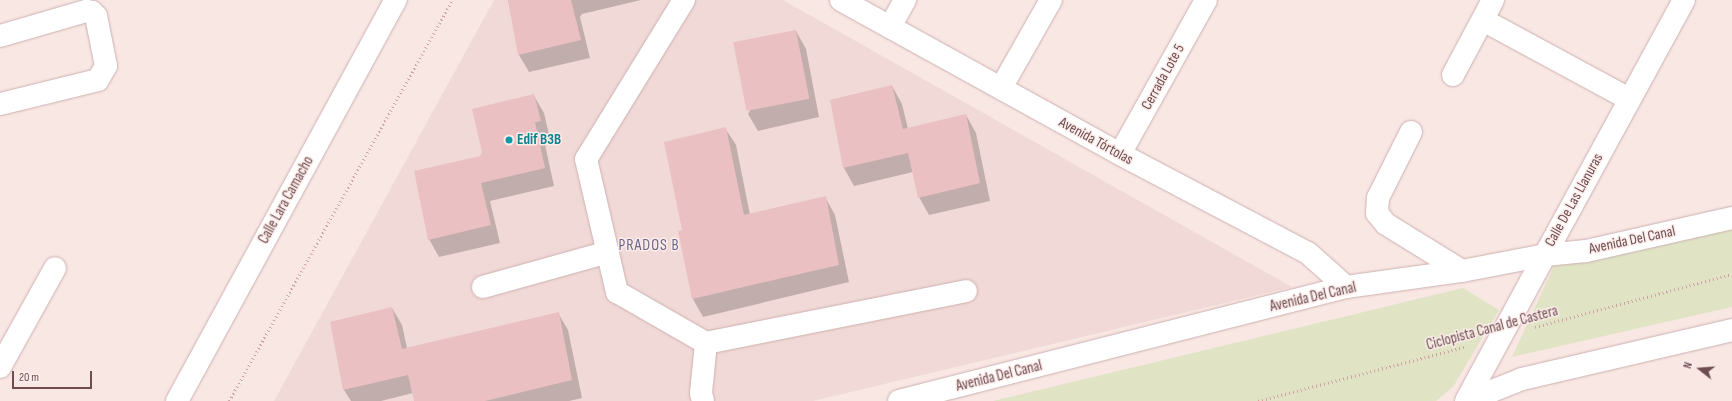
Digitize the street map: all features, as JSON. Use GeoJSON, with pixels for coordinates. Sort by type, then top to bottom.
{"type":"FeatureCollection","features":[{"type":"Feature","properties":{"kind":"street","name":"Calle Lara Camacho"},"geometry":{"type":"LineString","coordinates":[[177,401],[396,0]]}},
{"type":"Feature","properties":{"kind":"street"},"geometry":{"type":"LineString","coordinates":[[684,0],[586,159],[617,292],[706,343],[966,291]]}},
{"type":"Feature","properties":{"kind":"street","name":"Avenida Tórtolas"},"geometry":{"type":"LineString","coordinates":[[841,0],[1120,154],[1308,253],[1346,287]]}},
{"type":"Feature","properties":{"kind":"street"},"geometry":{"type":"LineString","coordinates":[[890,27],[906,0]]}},
{"type":"Feature","properties":{"kind":"street"},"geometry":{"type":"LineString","coordinates":[[1001,88],[1051,0]]}},
{"type":"Feature","properties":{"kind":"street","name":"Cerrada Lote 5"},"geometry":{"type":"LineString","coordinates":[[1120,154],[1206,0]]}},
{"type":"Feature","properties":{"kind":"street"},"geometry":{"type":"LineString","coordinates":[[1453,75],[1493,0]]}},
{"type":"Feature","properties":{"kind":"street","name":"Calle De Las Llanuras"},"geometry":{"type":"LineString","coordinates":[[1467,401],[1500,337],[1684,0]]}},
{"type":"Feature","properties":{"kind":"street"},"geometry":{"type":"LineString","coordinates":[[0,36],[86,11],[92,12],[96,16],[106,66],[98,80],[0,104]]}},
{"type":"Feature","properties":{"kind":"street"},"geometry":{"type":"LineString","coordinates":[[1483,20],[1629,99]]}},
{"type":"Feature","properties":{"kind":"street"},"geometry":{"type":"LineString","coordinates":[[1410,132],[1378,198],[1377,213],[1386,224],[1462,271]]}},
{"type":"Feature","properties":{"kind":"street","name":"Avenida Del Canal"},"geometry":{"type":"LineString","coordinates":[[899,401],[1346,287],[1462,271],[1545,255],[1586,251],[1732,218]]}},
{"type":"Feature","properties":{"kind":"street"},"geometry":{"type":"LineString","coordinates":[[483,287],[608,252]]}},
{"type":"Feature","properties":{"kind":"street"},"geometry":{"type":"LineString","coordinates":[[0,367],[54,268]]}},
{"type":"Feature","properties":{"kind":"street"},"geometry":{"type":"LineString","coordinates":[[1467,401],[1522,379],[1732,330]]}},
{"type":"Feature","properties":{"kind":"street"},"geometry":{"type":"LineString","coordinates":[[703,401],[701,393],[706,343]]}},
{"type":"Feature","properties":{"kind":"path"},"geometry":{"type":"LineString","coordinates":[[229,401],[452,0]]}},
{"type":"Feature","properties":{"kind":"path","name":"Ciclopista Canal de Castera"},"geometry":{"type":"LineString","coordinates":[[1258,401],[1732,274]]}},
{"type":"Feature","properties":{"kind":"shaded area"},"geometry":{"type":"Polygon","coordinates":[[[494,0],[783,0],[1292,287],[813,401],[274,401],[494,0]]]}},
{"type":"Feature","properties":{"kind":"green space"},"geometry":{"type":"Polygon","coordinates":[[[1732,219],[1732,307],[1512,357],[1560,253],[1732,219]]]}},
{"type":"Feature","properties":{"kind":"green space"},"geometry":{"type":"Polygon","coordinates":[[[1463,288],[1499,310],[1453,387],[1436,401],[993,401],[1463,288]]]}},
{"type":"Feature","properties":{"kind":"building"},"geometry":{"type":"Polygon","coordinates":[[[508,0],[571,0],[581,40],[518,55],[508,0]]]}},
{"type":"Feature","properties":{"kind":"building"},"geometry":{"type":"Polygon","coordinates":[[[796,30],[809,99],[747,111],[733,42],[796,30]]]}},
{"type":"Feature","properties":{"kind":"building"},"geometry":{"type":"Polygon","coordinates":[[[892,85],[903,129],[966,114],[980,183],[918,198],[908,153],[843,168],[830,100],[892,85]]]}},
{"type":"Feature","properties":{"kind":"building"},"geometry":{"type":"Polygon","coordinates":[[[534,94],[541,121],[535,122],[545,168],[481,183],[491,225],[428,240],[414,171],[480,156],[482,152],[472,109],[534,94]]]}},
{"type":"Feature","properties":{"kind":"building"},"geometry":{"type":"Polygon","coordinates":[[[726,127],[744,215],[826,196],[839,265],[692,299],[678,231],[682,230],[664,142],[726,127]]]}},
{"type":"Feature","properties":{"kind":"building"},"geometry":{"type":"Polygon","coordinates":[[[392,307],[402,349],[559,312],[572,380],[485,401],[414,401],[408,375],[343,390],[330,322],[392,307]]]}},
{"type":"Feature","properties":{"kind":"place","name":"Edif B3B"},"geometry":{"type":"Point","coordinates":[509,140]}},
{"type":"Feature","properties":{"kind":"district","name":"PRADOS B"},"geometry":{"type":"Point","coordinates":[649,246]}}]}
